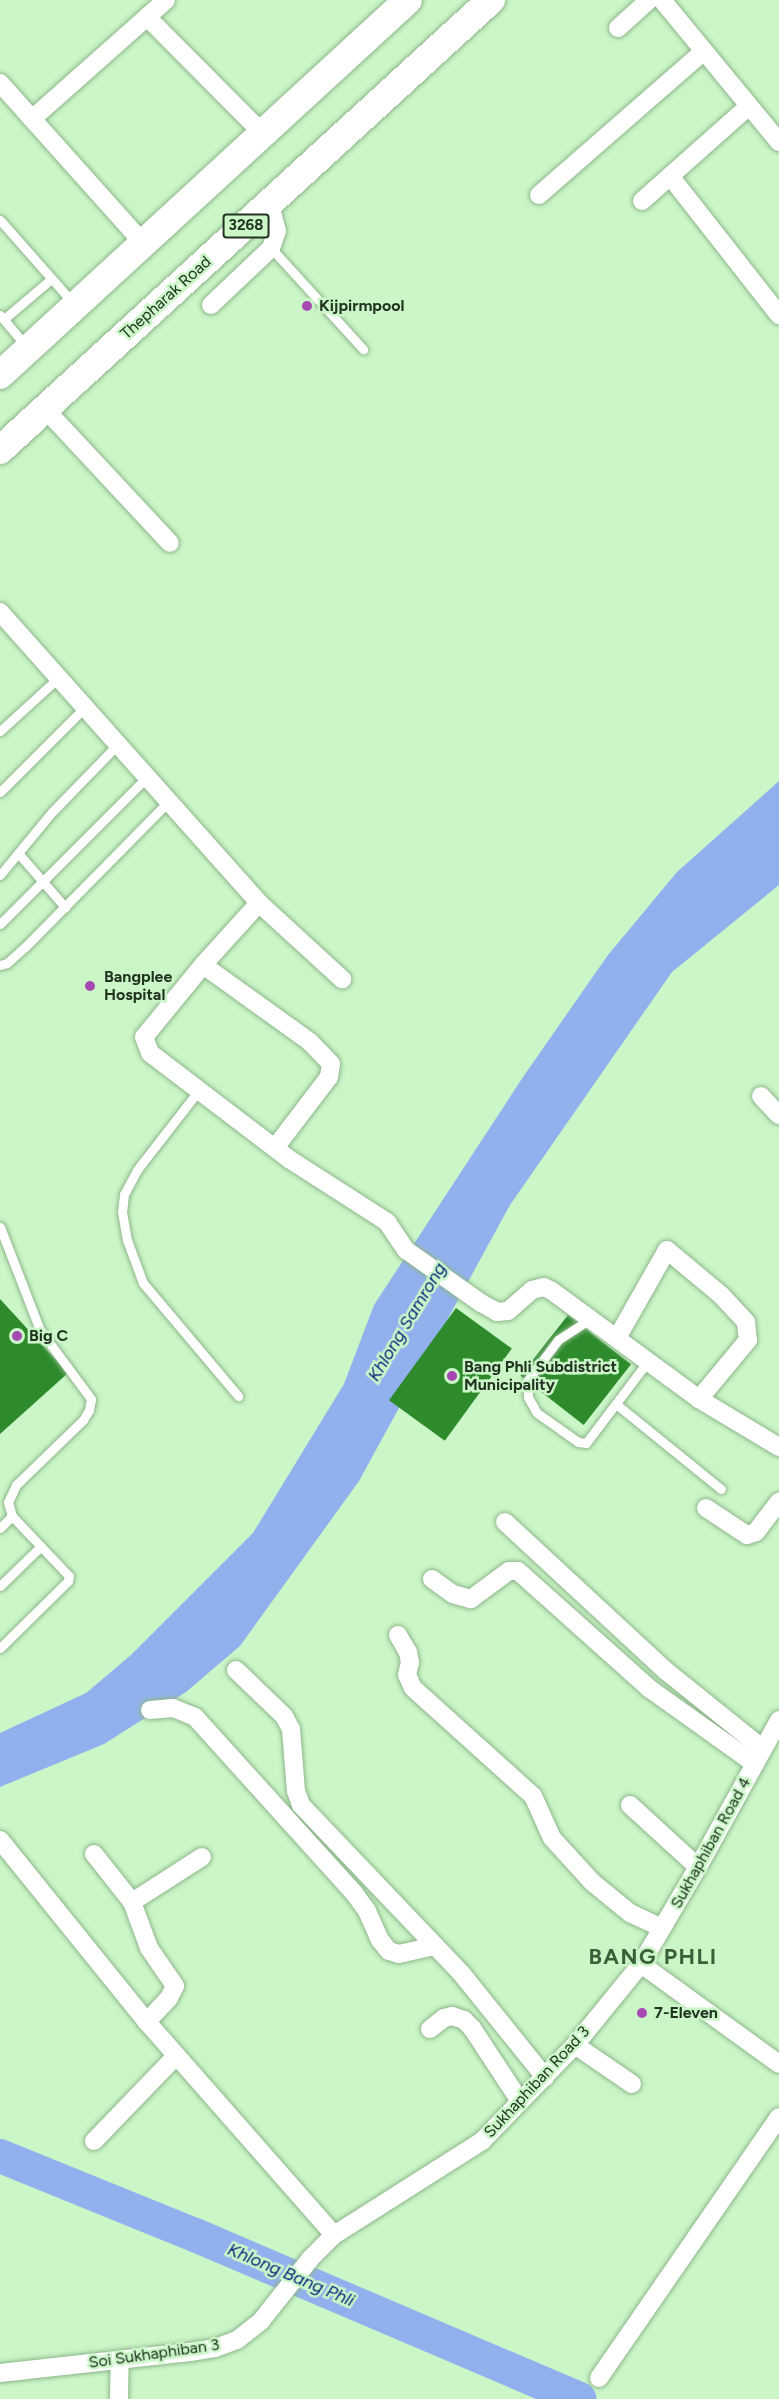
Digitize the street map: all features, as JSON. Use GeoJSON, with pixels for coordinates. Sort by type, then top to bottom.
{"type":"FeatureCollection","features":[{"type":"Feature","properties":{"kind":"main road"},"geometry":{"type":"LineString","coordinates":[[0,375],[408,0]]}},
{"type":"Feature","properties":{"kind":"main road","name":"Thepharak Road"},"geometry":{"type":"LineString","coordinates":[[0,450],[491,0]]}},
{"type":"Feature","properties":{"kind":"street"},"geometry":{"type":"LineString","coordinates":[[32,119],[166,0]]}},
{"type":"Feature","properties":{"kind":"street"},"geometry":{"type":"LineString","coordinates":[[618,28],[649,0]]}},
{"type":"Feature","properties":{"kind":"street"},"geometry":{"type":"LineString","coordinates":[[662,0],[779,142]]}},
{"type":"Feature","properties":{"kind":"street"},"geometry":{"type":"LineString","coordinates":[[147,17],[263,134]]}},
{"type":"Feature","properties":{"kind":"street"},"geometry":{"type":"LineString","coordinates":[[539,195],[704,51]]}},
{"type":"Feature","properties":{"kind":"street"},"geometry":{"type":"LineString","coordinates":[[0,83],[143,243]]}},
{"type":"Feature","properties":{"kind":"street"},"geometry":{"type":"LineString","coordinates":[[642,201],[749,106]]}},
{"type":"Feature","properties":{"kind":"street"},"geometry":{"type":"LineString","coordinates":[[670,176],[779,315]]}},
{"type":"Feature","properties":{"kind":"street"},"geometry":{"type":"LineString","coordinates":[[211,305],[271,248],[277,231],[270,204]]}},
{"type":"Feature","properties":{"kind":"street"},"geometry":{"type":"LineString","coordinates":[[45,410],[170,543]]}},
{"type":"Feature","properties":{"kind":"street"},"geometry":{"type":"LineString","coordinates":[[0,612],[259,903],[342,979]]}},
{"type":"Feature","properties":{"kind":"street"},"geometry":{"type":"LineString","coordinates":[[259,903],[203,964],[144,1037],[150,1053],[275,1148],[387,1222],[406,1250],[481,1303],[497,1312],[508,1311],[532,1290],[544,1287],[699,1398],[779,1447]]}},
{"type":"Feature","properties":{"kind":"street"},"geometry":{"type":"LineString","coordinates":[[203,964],[310,1042],[331,1064],[329,1077],[275,1148]]}},
{"type":"Feature","properties":{"kind":"street"},"geometry":{"type":"LineString","coordinates":[[761,1096],[779,1115]]}},
{"type":"Feature","properties":{"kind":"street"},"geometry":{"type":"LineString","coordinates":[[617,1338],[667,1251],[722,1295],[746,1322],[748,1341],[699,1398]]}},
{"type":"Feature","properties":{"kind":"street"},"geometry":{"type":"LineString","coordinates":[[706,1508],[747,1535],[756,1532],[779,1502]]}},
{"type":"Feature","properties":{"kind":"street"},"geometry":{"type":"LineString","coordinates":[[505,1522],[759,1756]]}},
{"type":"Feature","properties":{"kind":"street"},"geometry":{"type":"LineString","coordinates":[[432,1579],[453,1594],[471,1599],[509,1571],[518,1570],[650,1689],[759,1756]]}},
{"type":"Feature","properties":{"kind":"street"},"geometry":{"type":"LineString","coordinates":[[398,1635],[408,1652],[410,1662],[407,1675],[413,1688],[533,1796],[552,1838],[592,1882],[630,1913],[662,1928]]}},
{"type":"Feature","properties":{"kind":"street"},"geometry":{"type":"LineString","coordinates":[[236,1670],[284,1716],[291,1729],[296,1791],[301,1805],[466,1979],[545,2077]]}},
{"type":"Feature","properties":{"kind":"street"},"geometry":{"type":"LineString","coordinates":[[150,1710],[173,1708],[195,1717],[354,1893],[367,1911],[380,1940],[389,1951],[399,1954],[435,1946]]}},
{"type":"Feature","properties":{"kind":"street","name":"Sukhaphiban Road 4"},"geometry":{"type":"LineString","coordinates":[[641,1964],[698,1867],[779,1720]]}},
{"type":"Feature","properties":{"kind":"street"},"geometry":{"type":"LineString","coordinates":[[630,1805],[698,1867]]}},
{"type":"Feature","properties":{"kind":"street"},"geometry":{"type":"LineString","coordinates":[[0,1840],[147,2022],[334,2235]]}},
{"type":"Feature","properties":{"kind":"street"},"geometry":{"type":"LineString","coordinates":[[94,1854],[132,1902],[149,1948],[175,1986],[169,1998],[147,2022]]}},
{"type":"Feature","properties":{"kind":"street"},"geometry":{"type":"LineString","coordinates":[[132,1902],[202,1857]]}},
{"type":"Feature","properties":{"kind":"street"},"geometry":{"type":"LineString","coordinates":[[641,1964],[779,2064]]}},
{"type":"Feature","properties":{"kind":"street","name":"Sukhaphiban Road 3"},"geometry":{"type":"LineString","coordinates":[[287,2289],[311,2258],[334,2235],[482,2141],[575,2045],[641,1964]]}},
{"type":"Feature","properties":{"kind":"street"},"geometry":{"type":"LineString","coordinates":[[430,2029],[444,2018],[452,2016],[464,2020],[472,2028],[520,2101]]}},
{"type":"Feature","properties":{"kind":"street"},"geometry":{"type":"LineString","coordinates":[[575,2045],[632,2084]]}},
{"type":"Feature","properties":{"kind":"street"},"geometry":{"type":"LineString","coordinates":[[94,2141],[176,2056]]}},
{"type":"Feature","properties":{"kind":"street"},"geometry":{"type":"LineString","coordinates":[[599,2378],[779,2117]]}},
{"type":"Feature","properties":{"kind":"street","name":"Soi Sukhaphiban 3"},"geometry":{"type":"LineString","coordinates":[[0,2373],[215,2348],[237,2340],[261,2321],[287,2289]]}},
{"type":"Feature","properties":{"kind":"street"},"geometry":{"type":"LineString","coordinates":[[119,2399],[120,2360]]}},
{"type":"Feature","properties":{"kind":"lane"},"geometry":{"type":"LineString","coordinates":[[0,220],[76,306]]}},
{"type":"Feature","properties":{"kind":"lane"},"geometry":{"type":"LineString","coordinates":[[271,248],[363,349]]}},
{"type":"Feature","properties":{"kind":"lane"},"geometry":{"type":"LineString","coordinates":[[29,350],[2,317],[51,279]]}},
{"type":"Feature","properties":{"kind":"lane"},"geometry":{"type":"LineString","coordinates":[[0,731],[58,678]]}},
{"type":"Feature","properties":{"kind":"lane"},"geometry":{"type":"LineString","coordinates":[[0,792],[78,714]]}},
{"type":"Feature","properties":{"kind":"lane"},"geometry":{"type":"LineString","coordinates":[[0,874],[52,812],[118,744]]}},
{"type":"Feature","properties":{"kind":"lane"},"geometry":{"type":"LineString","coordinates":[[0,924],[147,777]]}},
{"type":"Feature","properties":{"kind":"lane"},"geometry":{"type":"LineString","coordinates":[[0,965],[7,963],[25,947],[168,802]]}},
{"type":"Feature","properties":{"kind":"lane"},"geometry":{"type":"LineString","coordinates":[[18,853],[65,907]]}},
{"type":"Feature","properties":{"kind":"lane"},"geometry":{"type":"LineString","coordinates":[[199,1090],[137,1170],[124,1194],[122,1212],[127,1239],[143,1283],[238,1396]]}},
{"type":"Feature","properties":{"kind":"lane"},"geometry":{"type":"LineString","coordinates":[[0,1227],[40,1330],[91,1399],[89,1410],[83,1420],[16,1485],[8,1502],[12,1516],[67,1571],[68,1581],[0,1647]]}},
{"type":"Feature","properties":{"kind":"lane"},"geometry":{"type":"LineString","coordinates":[[591,1319],[558,1340],[545,1353],[527,1381],[528,1397],[537,1413],[578,1442],[586,1443],[648,1361]]}},
{"type":"Feature","properties":{"kind":"lane"},"geometry":{"type":"LineString","coordinates":[[616,1404],[721,1489]]}},
{"type":"Feature","properties":{"kind":"lane"},"geometry":{"type":"LineString","coordinates":[[0,1528],[12,1516]]}},
{"type":"Feature","properties":{"kind":"lane"},"geometry":{"type":"LineString","coordinates":[[0,1586],[41,1546]]}},
{"type":"Feature","properties":{"kind":"water","name":"Khlong Samrong"},"geometry":{"type":"Polygon","coordinates":[[[779,781],[779,885],[672,972],[510,1205],[359,1481],[240,1646],[186,1692],[104,1744],[0,1787],[0,1733],[86,1693],[131,1655],[253,1533],[344,1384],[374,1305],[523,1077],[608,955],[677,872],[779,781]]]}},
{"type":"Feature","properties":{"kind":"building","name":"Big C"},"geometry":{"type":"Polygon","coordinates":[[[0,1299],[68,1373],[0,1434],[0,1299]]]}},
{"type":"Feature","properties":{"kind":"building","name":"Bang Phli Subdistrict Municipality"},"geometry":{"type":"Polygon","coordinates":[[[456,1308],[512,1349],[445,1441],[389,1400],[456,1308]]]}},
{"type":"Feature","properties":{"kind":"building"},"geometry":{"type":"Polygon","coordinates":[[[568,1315],[631,1364],[584,1425],[521,1376],[568,1315]]]}},
{"type":"Feature","properties":{"kind":"waterway","name":"Khlong Bang Phli"},"geometry":{"type":"LineString","coordinates":[[0,2156],[195,2235],[580,2399]]}},
{"type":"Feature","properties":{"kind":"place","name":"Kijpirmpool"},"geometry":{"type":"Point","coordinates":[307,306]}},
{"type":"Feature","properties":{"kind":"place","name":"Bangplee Hospital"},"geometry":{"type":"Point","coordinates":[90,986]}},
{"type":"Feature","properties":{"kind":"place","name":"Big C"},"geometry":{"type":"Point","coordinates":[17,1336]}},
{"type":"Feature","properties":{"kind":"place","name":"Bang Phli Subdistrict Municipality"},"geometry":{"type":"Point","coordinates":[452,1376]}},
{"type":"Feature","properties":{"kind":"place","name":"7-Eleven"},"geometry":{"type":"Point","coordinates":[642,2013]}},
{"type":"Feature","properties":{"kind":"district","name":"BANG PHLI"},"geometry":{"type":"Point","coordinates":[653,1957]}}]}
